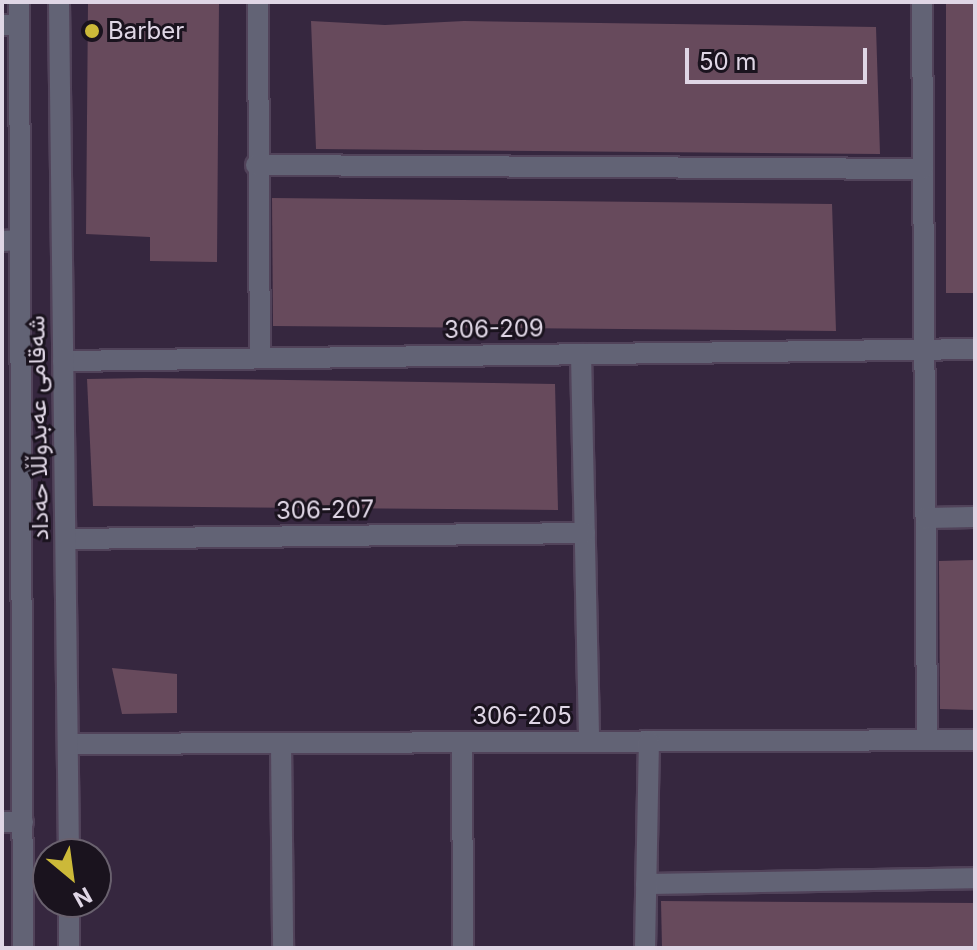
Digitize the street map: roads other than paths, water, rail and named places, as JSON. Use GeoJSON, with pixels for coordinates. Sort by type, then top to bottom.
{"type":"FeatureCollection","features":[{"type":"Feature","properties":{"kind":"street","name":"شەقامی عەبدوڵڵا حەداد"},"geometry":{"type":"LineString","coordinates":[[19,2],[10,25],[23,948]]}},
{"type":"Feature","properties":{"kind":"street","name":"شەقامی عەبدوڵڵا حەداد"},"geometry":{"type":"LineString","coordinates":[[59,2],[69,838]]}},
{"type":"Feature","properties":{"kind":"street"},"geometry":{"type":"LineString","coordinates":[[258,2],[256,165],[260,358]]}},
{"type":"Feature","properties":{"kind":"street"},"geometry":{"type":"LineString","coordinates":[[922,2],[927,740]]}},
{"type":"Feature","properties":{"kind":"street"},"geometry":{"type":"LineString","coordinates":[[256,165],[923,169]]}},
{"type":"Feature","properties":{"kind":"street","name":"306-209"},"geometry":{"type":"LineString","coordinates":[[63,361],[975,349]]}},
{"type":"Feature","properties":{"kind":"street"},"geometry":{"type":"LineString","coordinates":[[581,354],[589,742]]}},
{"type":"Feature","properties":{"kind":"street"},"geometry":{"type":"LineString","coordinates":[[926,518],[975,517]]}},
{"type":"Feature","properties":{"kind":"street","name":"306-207"},"geometry":{"type":"LineString","coordinates":[[66,539],[585,533]]}},
{"type":"Feature","properties":{"kind":"street","name":"306-205"},"geometry":{"type":"LineString","coordinates":[[69,744],[975,740]]}},
{"type":"Feature","properties":{"kind":"street"},"geometry":{"type":"LineString","coordinates":[[645,948],[649,741]]}},
{"type":"Feature","properties":{"kind":"street"},"geometry":{"type":"LineString","coordinates":[[462,742],[463,948]]}},
{"type":"Feature","properties":{"kind":"street"},"geometry":{"type":"LineString","coordinates":[[281,743],[283,948]]}},
{"type":"Feature","properties":{"kind":"street"},"geometry":{"type":"LineString","coordinates":[[2,822],[23,822]]}},
{"type":"Feature","properties":{"kind":"street"},"geometry":{"type":"LineString","coordinates":[[646,884],[975,878]]}},
{"type":"Feature","properties":{"kind":"street"},"geometry":{"type":"LineString","coordinates":[[69,918],[69,948]]}},
{"type":"Feature","properties":{"kind":"place","name":"Barber"},"geometry":{"type":"Point","coordinates":[92,31]}}]}
